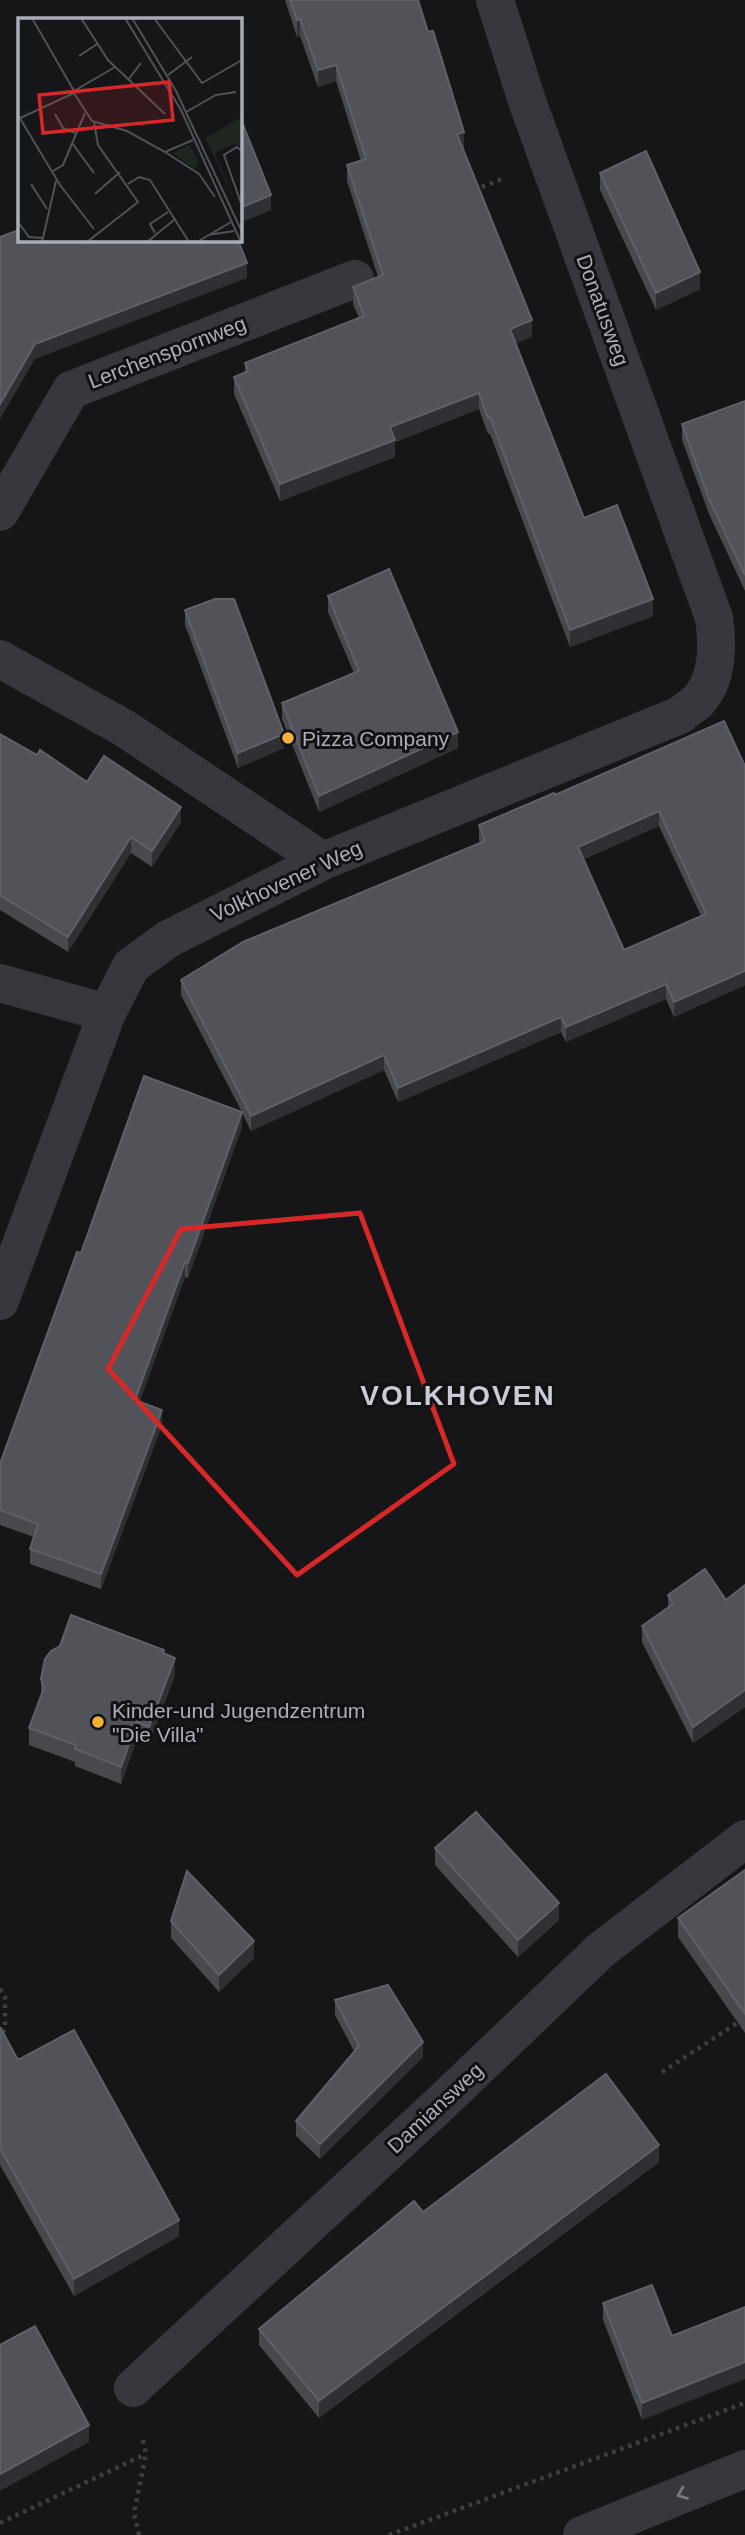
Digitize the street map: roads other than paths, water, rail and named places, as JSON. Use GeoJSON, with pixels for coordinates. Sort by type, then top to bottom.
{"type":"FeatureCollection","features":[{"type":"Feature","properties":{"kind":"street","name":"Donatusweg"},"geometry":{"type":"LineString","coordinates":[[495,0],[549,162],[714,618]]}},
{"type":"Feature","properties":{"kind":"street","name":"Lerchenspornweg"},"geometry":{"type":"LineString","coordinates":[[0,512],[71,390],[355,279]]}},
{"type":"Feature","properties":{"kind":"street","name":"Volkhovener Weg"},"geometry":{"type":"LineString","coordinates":[[0,1301],[107,1013],[131,966],[168,939],[323,861],[680,715],[699,701],[714,667],[718,646],[714,618]]}},
{"type":"Feature","properties":{"kind":"street"},"geometry":{"type":"LineString","coordinates":[[0,659],[124,728],[323,861]]}},
{"type":"Feature","properties":{"kind":"street"},"geometry":{"type":"LineString","coordinates":[[0,984],[107,1013]]}},
{"type":"Feature","properties":{"kind":"street","name":"Damiansweg"},"geometry":{"type":"LineString","coordinates":[[133,2388],[441,2103],[601,1950],[745,1839]]}},
{"type":"Feature","properties":{"kind":"street"},"geometry":{"type":"LineString","coordinates":[[583,2535],[745,2469]]}},
{"type":"Feature","properties":{"kind":"place","name":"Pizza Company"},"geometry":{"type":"Point","coordinates":[288,738]}},
{"type":"Feature","properties":{"kind":"place","name":"Kinder-und Jugendzentrum \"Die Villa\""},"geometry":{"type":"Point","coordinates":[98,1722]}},
{"type":"Feature","properties":{"kind":"district","name":"VOLKHOVEN"},"geometry":{"type":"Point","coordinates":[458,1395]}}]}
